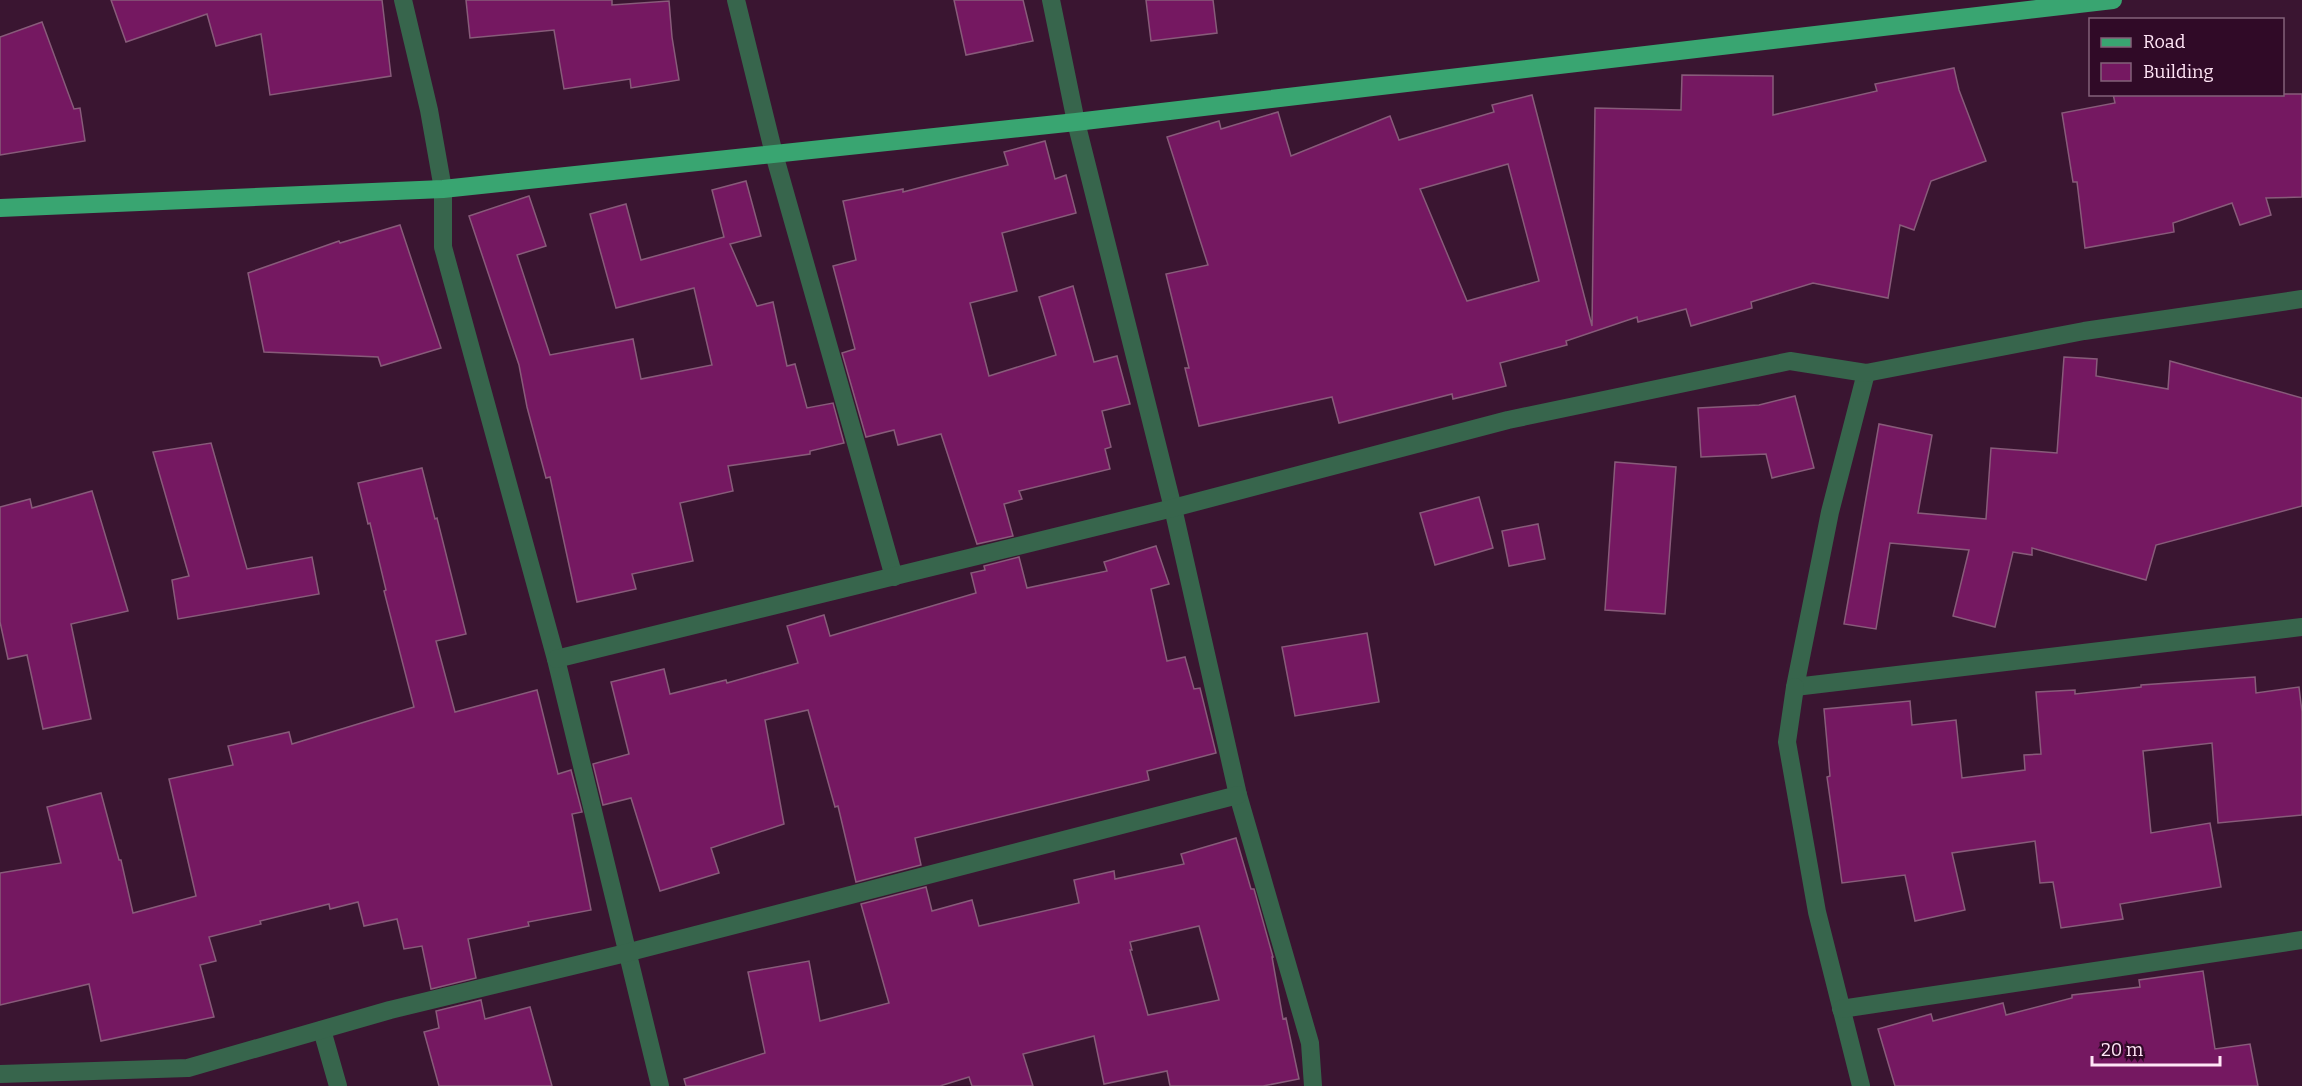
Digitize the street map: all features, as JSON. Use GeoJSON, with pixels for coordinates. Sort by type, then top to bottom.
{"type":"FeatureCollection","features":[{"type":"Feature","properties":{"kind":"main road"},"geometry":{"type":"LineString","coordinates":[[0,208],[443,189],[1076,122],[2113,0]]}},
{"type":"Feature","properties":{"kind":"street"},"geometry":{"type":"LineString","coordinates":[[403,0],[429,110],[443,189],[443,247],[556,659],[660,1086]]}},
{"type":"Feature","properties":{"kind":"street"},"geometry":{"type":"LineString","coordinates":[[736,0],[774,154],[894,577]]}},
{"type":"Feature","properties":{"kind":"street"},"geometry":{"type":"LineString","coordinates":[[1052,0],[1076,122],[1173,508],[1238,795],[1310,1043],[1313,1086]]}},
{"type":"Feature","properties":{"kind":"street"},"geometry":{"type":"LineString","coordinates":[[556,659],[1173,508],[1508,420],[1790,361],[1866,373],[2084,331],[2302,299]]}},
{"type":"Feature","properties":{"kind":"street"},"geometry":{"type":"LineString","coordinates":[[1861,1086],[1817,912],[1787,742],[1795,687],[1830,512],[1866,373]]}},
{"type":"Feature","properties":{"kind":"street"},"geometry":{"type":"LineString","coordinates":[[1795,687],[2302,627]]}},
{"type":"Feature","properties":{"kind":"street"},"geometry":{"type":"LineString","coordinates":[[0,1074],[188,1068],[390,1010],[626,953],[1238,795]]}},
{"type":"Feature","properties":{"kind":"street"},"geometry":{"type":"LineString","coordinates":[[1841,1009],[2302,940]]}},
{"type":"Feature","properties":{"kind":"street"},"geometry":{"type":"LineString","coordinates":[[322,1030],[338,1086]]}},
{"type":"Feature","properties":{"kind":"building"},"geometry":{"type":"Polygon","coordinates":[[[111,0],[382,0],[391,76],[270,95],[261,34],[216,46],[207,14],[126,42],[111,0]]]}},
{"type":"Feature","properties":{"kind":"building"},"geometry":{"type":"Polygon","coordinates":[[[466,0],[612,0],[612,5],[669,1],[679,80],[631,88],[630,79],[564,89],[554,30],[470,38],[466,0]]]}},
{"type":"Feature","properties":{"kind":"building"},"geometry":{"type":"Polygon","coordinates":[[[954,0],[1023,0],[1033,41],[966,55],[954,0]]]}},
{"type":"Feature","properties":{"kind":"building"},"geometry":{"type":"Polygon","coordinates":[[[1146,0],[1213,0],[1217,33],[1151,41],[1146,0]]]}},
{"type":"Feature","properties":{"kind":"building"},"geometry":{"type":"Polygon","coordinates":[[[42,22],[74,109],[80,108],[85,141],[0,155],[0,37],[42,22]]]}},
{"type":"Feature","properties":{"kind":"building"},"geometry":{"type":"Polygon","coordinates":[[[1954,68],[1959,90],[1986,161],[1931,181],[1914,230],[1900,225],[1888,298],[1813,283],[1751,302],[1752,308],[1691,326],[1686,309],[1638,322],[1637,317],[1566,341],[1567,345],[1500,363],[1506,386],[1453,399],[1452,394],[1339,423],[1332,397],[1199,426],[1185,368],[1189,368],[1166,274],[1208,265],[1167,137],[1219,121],[1221,129],[1278,112],[1291,156],[1390,116],[1399,140],[1494,112],[1492,105],[1532,95],[1592,326],[1595,108],[1681,110],[1682,75],[1773,76],[1773,115],[1877,91],[1875,84],[1954,68]],[[1508,164],[1420,189],[1467,301],[1539,281],[1508,164]]]}},
{"type":"Feature","properties":{"kind":"building"},"geometry":{"type":"Polygon","coordinates":[[[2284,94],[2302,94],[2302,197],[2266,198],[2271,215],[2240,225],[2232,203],[2173,223],[2174,232],[2085,248],[2077,182],[2073,182],[2062,113],[2115,103],[2113,96],[2284,96],[2284,94]]]}},
{"type":"Feature","properties":{"kind":"building"},"geometry":{"type":"Polygon","coordinates":[[[1045,141],[1055,179],[1066,175],[1076,213],[1002,233],[1017,291],[970,303],[989,376],[1056,355],[1039,297],[1073,286],[1094,362],[1117,356],[1130,404],[1102,411],[1111,447],[1105,449],[1110,469],[1019,491],[1022,499],[1004,504],[1013,536],[977,544],[941,434],[898,445],[894,430],[866,437],[842,353],[855,349],[833,266],[856,260],[843,201],[903,189],[903,192],[1008,165],[1004,152],[1045,141]]]}},
{"type":"Feature","properties":{"kind":"building"},"geometry":{"type":"Polygon","coordinates":[[[746,181],[761,236],[730,244],[757,306],[773,302],[787,366],[795,364],[807,408],[833,403],[844,443],[810,451],[810,454],[728,466],[733,491],[680,503],[693,561],[632,574],[636,589],[577,602],[550,477],[546,478],[527,407],[519,365],[469,216],[529,196],[546,246],[517,255],[550,355],[633,339],[641,379],[712,365],[694,288],[616,308],[590,214],[626,204],[641,260],[724,237],[712,190],[746,181]]]}},
{"type":"Feature","properties":{"kind":"building"},"geometry":{"type":"Polygon","coordinates":[[[400,225],[441,348],[381,366],[378,357],[264,352],[248,273],[339,241],[340,243],[400,225]]]}},
{"type":"Feature","properties":{"kind":"building"},"geometry":{"type":"Polygon","coordinates":[[[2064,357],[2097,359],[2096,376],[2168,389],[2170,361],[2302,398],[2302,506],[2156,545],[2146,580],[2032,548],[2032,555],[2013,552],[1995,627],[1953,616],[1969,550],[1890,543],[1876,629],[1844,624],[1879,424],[1932,435],[1918,513],[1986,519],[1991,448],[2057,453],[2064,357]]]}},
{"type":"Feature","properties":{"kind":"building"},"geometry":{"type":"Polygon","coordinates":[[[1795,396],[1814,468],[1772,478],[1766,454],[1701,457],[1698,408],[1759,405],[1795,396]]]}},
{"type":"Feature","properties":{"kind":"building"},"geometry":{"type":"Polygon","coordinates":[[[211,443],[247,569],[312,557],[319,594],[178,619],[172,580],[189,576],[153,452],[211,443]]]}},
{"type":"Feature","properties":{"kind":"building"},"geometry":{"type":"Polygon","coordinates":[[[1615,462],[1676,467],[1665,614],[1605,610],[1615,462]]]}},
{"type":"Feature","properties":{"kind":"building"},"geometry":{"type":"Polygon","coordinates":[[[422,468],[466,634],[436,641],[455,712],[537,690],[558,774],[571,770],[582,812],[572,814],[591,910],[528,922],[529,926],[468,939],[476,978],[431,989],[422,946],[404,949],[397,919],[364,926],[358,902],[330,909],[329,904],[260,921],[261,924],[209,937],[216,961],[200,965],[214,1017],[101,1041],[89,984],[0,1005],[0,873],[61,863],[47,807],[101,793],[119,860],[121,860],[133,913],[196,896],[169,779],[233,765],[228,746],[289,732],[292,744],[414,707],[384,591],[386,590],[370,523],[368,524],[358,483],[422,468]]]}},
{"type":"Feature","properties":{"kind":"building"},"geometry":{"type":"Polygon","coordinates":[[[92,491],[128,611],[71,624],[91,719],[43,729],[27,655],[8,659],[0,622],[0,507],[30,499],[32,508],[92,491]]]}},
{"type":"Feature","properties":{"kind":"building"},"geometry":{"type":"Polygon","coordinates":[[[1479,497],[1493,548],[1435,565],[1420,513],[1479,497]]]}},
{"type":"Feature","properties":{"kind":"building"},"geometry":{"type":"Polygon","coordinates":[[[1538,524],[1545,559],[1509,566],[1502,531],[1538,524]]]}},
{"type":"Feature","properties":{"kind":"building"},"geometry":{"type":"Polygon","coordinates":[[[1156,546],[1169,584],[1151,589],[1167,661],[1185,657],[1194,689],[1200,688],[1216,753],[1147,771],[1149,780],[915,838],[921,865],[856,882],[838,806],[835,807],[808,710],[765,720],[784,824],[711,848],[719,873],[660,891],[631,798],[603,805],[593,764],[629,754],[611,682],[664,669],[670,694],[726,680],[727,683],[798,663],[787,626],[824,615],[830,636],[976,593],[971,573],[985,570],[984,566],[1019,557],[1027,588],[1107,571],[1104,562],[1156,546]]]}},
{"type":"Feature","properties":{"kind":"building"},"geometry":{"type":"Polygon","coordinates":[[[1367,633],[1379,702],[1295,716],[1282,647],[1367,633]]]}},
{"type":"Feature","properties":{"kind":"building"},"geometry":{"type":"Polygon","coordinates":[[[2255,677],[2256,693],[2299,687],[2302,712],[2302,815],[2218,823],[2212,743],[2143,751],[2151,833],[2210,823],[2221,887],[2120,904],[2123,919],[2061,928],[2053,882],[2040,883],[2035,841],[1952,853],[1965,910],[1915,921],[1905,875],[1842,883],[1827,777],[1830,776],[1824,709],[1910,701],[1912,725],[1956,720],[1962,778],[2025,770],[2024,755],[2041,754],[2036,692],[2075,690],[2075,694],[2141,687],[2141,685],[2255,677]]]}},
{"type":"Feature","properties":{"kind":"building"},"geometry":{"type":"Polygon","coordinates":[[[1236,838],[1251,889],[1254,889],[1273,957],[1283,1019],[1286,1018],[1299,1079],[1263,1086],[1170,1086],[1167,1071],[1104,1084],[1094,1036],[1023,1054],[1033,1086],[972,1086],[969,1077],[940,1086],[686,1086],[684,1079],[765,1053],[748,972],[809,961],[820,1021],[889,1003],[861,904],[926,887],[932,911],[972,900],[979,926],[1079,903],[1074,880],[1114,871],[1115,879],[1184,864],[1181,854],[1236,838]],[[1199,926],[1130,942],[1132,950],[1130,950],[1148,1015],[1219,1000],[1199,926]]]}},
{"type":"Feature","properties":{"kind":"building"},"geometry":{"type":"Polygon","coordinates":[[[2203,971],[2215,1049],[2250,1044],[2258,1086],[1895,1086],[1878,1029],[1931,1014],[1933,1021],[2003,1003],[2006,1015],[2072,998],[2072,995],[2140,987],[2139,980],[2203,971]]]}},
{"type":"Feature","properties":{"kind":"building"},"geometry":{"type":"Polygon","coordinates":[[[481,1000],[485,1019],[530,1007],[552,1086],[439,1086],[424,1032],[439,1028],[436,1011],[481,1000]]]}}]}
